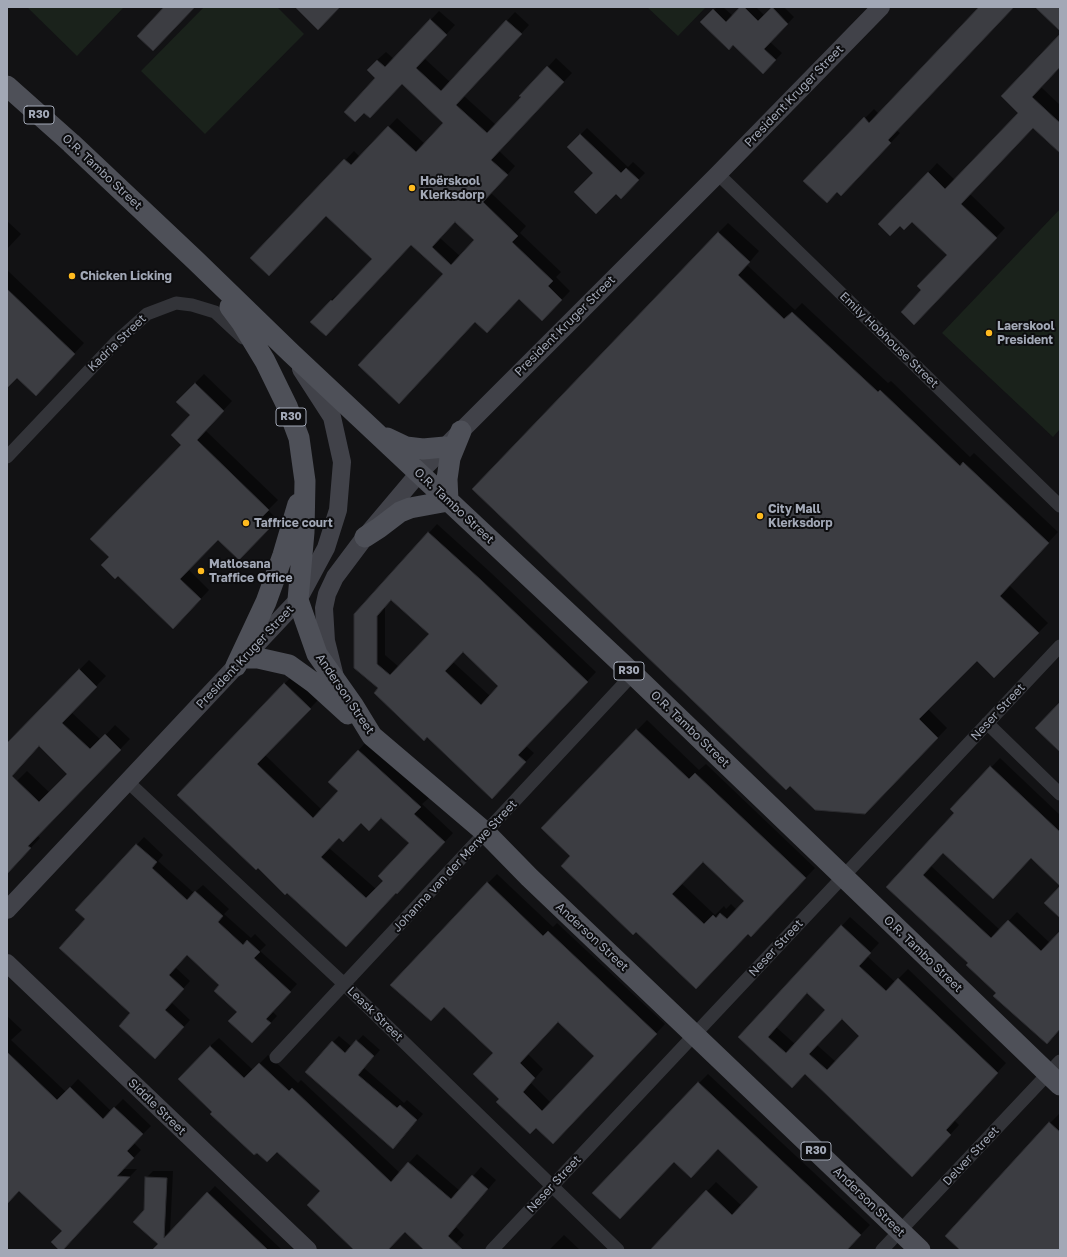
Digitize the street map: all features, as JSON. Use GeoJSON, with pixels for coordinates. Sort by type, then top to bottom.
{"type":"FeatureCollection","features":[{"type":"Feature","properties":{"kind":"main road","name":"O.R. Tambo Street"},"geometry":{"type":"LineString","coordinates":[[7,86],[71,143],[195,260],[633,674],[843,876],[1056,1073]]}},
{"type":"Feature","properties":{"kind":"main road","name":"O.R. Tambo Street"},"geometry":{"type":"LineString","coordinates":[[195,260],[242,323],[265,361],[287,406],[299,438],[305,481],[304,532],[298,600]]}},
{"type":"Feature","properties":{"kind":"main road"},"geometry":{"type":"LineString","coordinates":[[366,537],[400,512],[410,508],[448,500],[446,479],[450,458],[461,431]]}},
{"type":"Feature","properties":{"kind":"main road"},"geometry":{"type":"LineString","coordinates":[[378,434],[406,447],[423,449],[445,447]]}},
{"type":"Feature","properties":{"kind":"main road"},"geometry":{"type":"LineString","coordinates":[[240,662],[266,602],[283,555],[305,481]]}},
{"type":"Feature","properties":{"kind":"main road","name":"Anderson Street"},"geometry":{"type":"LineString","coordinates":[[298,600],[317,654],[354,705],[372,736],[486,833],[529,877],[920,1250]]}},
{"type":"Feature","properties":{"kind":"main road"},"geometry":{"type":"LineString","coordinates":[[240,662],[258,658],[289,665],[314,683],[372,736]]}},
{"type":"Feature","properties":{"kind":"street","name":"President Kruger Street"},"geometry":{"type":"LineString","coordinates":[[336,682],[326,641],[324,608],[326,594],[335,577],[366,537],[419,473],[718,174],[881,7]]}},
{"type":"Feature","properties":{"kind":"street","name":"Emily Hobhouse Street"},"geometry":{"type":"LineString","coordinates":[[718,174],[1060,506]]}},
{"type":"Feature","properties":{"kind":"street","name":"Kadria Street"},"geometry":{"type":"LineString","coordinates":[[7,458],[118,340],[147,314],[176,303],[192,305],[215,312],[235,329],[265,361]]}},
{"type":"Feature","properties":{"kind":"street","name":"President Kruger Street"},"geometry":{"type":"LineString","coordinates":[[7,910],[298,600],[326,548],[338,510],[342,462],[332,417],[292,353]]}},
{"type":"Feature","properties":{"kind":"street","name":"Neser Street"},"geometry":{"type":"LineString","coordinates":[[492,1250],[1060,646]]}},
{"type":"Feature","properties":{"kind":"street","name":"Johanna van der Merwe Street"},"geometry":{"type":"LineString","coordinates":[[276,1057],[633,674]]}},
{"type":"Feature","properties":{"kind":"street"},"geometry":{"type":"LineString","coordinates":[[987,723],[1060,794]]}},
{"type":"Feature","properties":{"kind":"street","name":"Leask Street"},"geometry":{"type":"LineString","coordinates":[[128,782],[344,984],[618,1250]]}},
{"type":"Feature","properties":{"kind":"street","name":"Siddle Street"},"geometry":{"type":"LineString","coordinates":[[7,963],[308,1250]]}},
{"type":"Feature","properties":{"kind":"street","name":"Delver Street"},"geometry":{"type":"LineString","coordinates":[[882,1250],[1056,1073]]}},
{"type":"Feature","properties":{"kind":"shaded area"},"geometry":{"type":"Polygon","coordinates":[[[27,7],[124,7],[77,56],[27,7]]]}},
{"type":"Feature","properties":{"kind":"shaded area"},"geometry":{"type":"Polygon","coordinates":[[[204,7],[277,7],[304,34],[205,134],[141,71],[204,7]]]}},
{"type":"Feature","properties":{"kind":"shaded area"},"geometry":{"type":"Polygon","coordinates":[[[647,7],[706,7],[678,36],[647,7]]]}},
{"type":"Feature","properties":{"kind":"shaded area"},"geometry":{"type":"Polygon","coordinates":[[[1060,209],[1060,429],[1053,437],[942,333],[1060,209]]]}},
{"type":"Feature","properties":{"kind":"building"},"geometry":{"type":"Polygon","coordinates":[[[164,7],[195,7],[153,51],[137,36],[164,7]]]}},
{"type":"Feature","properties":{"kind":"building"},"geometry":{"type":"Polygon","coordinates":[[[295,7],[340,7],[318,30],[295,7]]]}},
{"type":"Feature","properties":{"kind":"building"},"geometry":{"type":"Polygon","coordinates":[[[740,7],[744,7],[758,21],[772,7],[788,24],[764,49],[776,60],[763,74],[733,45],[729,50],[700,22],[713,9],[726,22],[740,7]]]}},
{"type":"Feature","properties":{"kind":"building"},"geometry":{"type":"Polygon","coordinates":[[[979,7],[1014,7],[888,140],[891,143],[841,196],[837,192],[827,203],[803,181],[864,117],[869,123],[979,7]]]}},
{"type":"Feature","properties":{"kind":"building"},"geometry":{"type":"Polygon","coordinates":[[[1035,7],[1060,7],[1060,31],[1035,7]]]}},
{"type":"Feature","properties":{"kind":"building"},"geometry":{"type":"Polygon","coordinates":[[[430,19],[447,35],[416,68],[441,91],[506,20],[522,34],[456,105],[487,133],[521,97],[519,96],[547,66],[564,82],[491,160],[508,175],[483,202],[518,236],[512,242],[553,281],[548,286],[562,300],[542,321],[519,299],[487,333],[475,322],[399,404],[358,365],[443,274],[411,245],[326,336],[310,322],[372,259],[326,216],[269,276],[250,258],[344,159],[351,165],[388,126],[416,152],[443,123],[402,84],[370,118],[364,113],[355,122],[344,112],[375,78],[367,70],[377,60],[385,67],[430,19]],[[455,222],[432,247],[451,265],[474,240],[455,222]]]}},
{"type":"Feature","properties":{"kind":"building"},"geometry":{"type":"Polygon","coordinates":[[[1060,34],[1060,67],[1032,97],[1060,123],[1060,153],[1033,128],[961,204],[997,238],[914,325],[901,312],[921,290],[917,286],[947,255],[912,222],[904,230],[900,226],[890,236],[878,224],[928,172],[945,189],[1018,113],[1001,96],[1060,34]]]}},
{"type":"Feature","properties":{"kind":"building"},"geometry":{"type":"Polygon","coordinates":[[[580,134],[621,173],[626,168],[639,180],[621,199],[616,194],[596,214],[574,192],[593,173],[567,147],[580,134]]]}},
{"type":"Feature","properties":{"kind":"building","name":"City Mall Klerksdorp"},"geometry":{"type":"Polygon","coordinates":[[[718,232],[750,262],[738,275],[784,319],[792,312],[878,392],[880,390],[960,466],[963,462],[1049,543],[1000,596],[1039,633],[994,678],[977,661],[919,719],[938,738],[865,814],[815,810],[790,786],[786,790],[472,489],[718,232]]]}},
{"type":"Feature","properties":{"kind":"building"},"geometry":{"type":"Polygon","coordinates":[[[7,289],[75,354],[36,396],[17,378],[7,388],[7,289]]]}},
{"type":"Feature","properties":{"kind":"building"},"geometry":{"type":"Polygon","coordinates":[[[195,383],[224,411],[197,440],[269,510],[259,520],[269,529],[239,560],[218,540],[180,579],[201,599],[173,629],[118,576],[115,579],[101,565],[109,557],[90,539],[181,445],[171,435],[190,415],[176,402],[195,383]]]}},
{"type":"Feature","properties":{"kind":"building"},"geometry":{"type":"Polygon","coordinates":[[[428,532],[481,580],[588,682],[518,755],[526,762],[492,799],[427,737],[424,741],[374,693],[378,688],[354,668],[354,614],[428,532]],[[391,600],[377,616],[377,664],[390,675],[429,634],[391,600]],[[463,652],[445,671],[481,705],[498,686],[463,652]]]}},
{"type":"Feature","properties":{"kind":"building"},"geometry":{"type":"Polygon","coordinates":[[[79,669],[97,687],[62,723],[90,749],[105,734],[121,750],[28,846],[31,848],[7,874],[7,743],[79,669]],[[39,746],[12,776],[39,802],[67,774],[39,746]]]}},
{"type":"Feature","properties":{"kind":"building"},"geometry":{"type":"Polygon","coordinates":[[[284,683],[311,709],[257,764],[313,818],[338,791],[328,782],[358,750],[421,807],[414,814],[445,842],[346,947],[287,893],[285,895],[258,868],[256,870],[177,795],[284,683]],[[381,818],[369,831],[361,823],[343,842],[339,838],[321,857],[366,898],[383,881],[378,876],[409,843],[381,818]]]}},
{"type":"Feature","properties":{"kind":"building"},"geometry":{"type":"Polygon","coordinates":[[[1060,702],[1060,752],[1035,728],[1060,702]]]}},
{"type":"Feature","properties":{"kind":"building"},"geometry":{"type":"Polygon","coordinates":[[[636,729],[689,779],[695,773],[806,878],[751,937],[748,934],[696,989],[636,932],[633,935],[561,866],[570,856],[541,828],[636,729]],[[703,862],[672,894],[704,924],[713,915],[716,918],[720,913],[727,919],[744,901],[703,862]]]}},
{"type":"Feature","properties":{"kind":"building"},"geometry":{"type":"Polygon","coordinates":[[[990,766],[1060,832],[1060,886],[1031,858],[993,899],[943,853],[923,875],[991,938],[1008,920],[1041,951],[1060,931],[1060,1029],[1047,1044],[993,996],[996,993],[966,965],[968,963],[886,887],[954,813],[950,809],[990,766]]]}},
{"type":"Feature","properties":{"kind":"building"},"geometry":{"type":"Polygon","coordinates":[[[136,844],[157,862],[152,868],[187,900],[195,891],[223,916],[218,922],[243,945],[247,940],[260,952],[254,958],[291,992],[266,1019],[271,1023],[252,1043],[228,1021],[237,1012],[214,991],[219,985],[187,955],[169,975],[184,989],[165,1010],[184,1027],[155,1059],[119,1026],[130,1013],[59,948],[85,919],[75,910],[136,844]]]}},
{"type":"Feature","properties":{"kind":"building"},"geometry":{"type":"Polygon","coordinates":[[[487,882],[543,936],[548,931],[657,1034],[553,1144],[536,1128],[530,1134],[496,1102],[499,1099],[473,1074],[493,1053],[444,1007],[431,1021],[390,985],[487,882]],[[558,1022],[520,1063],[535,1078],[523,1092],[542,1111],[594,1056],[558,1022]]]}},
{"type":"Feature","properties":{"kind":"building"},"geometry":{"type":"Polygon","coordinates":[[[1060,886],[1060,918],[1044,903],[1060,886]]]}},
{"type":"Feature","properties":{"kind":"building"},"geometry":{"type":"Polygon","coordinates":[[[841,925],[871,953],[859,966],[886,991],[898,978],[998,1073],[946,1130],[951,1135],[912,1177],[805,1074],[792,1088],[738,1037],[841,925]],[[807,993],[768,1037],[786,1053],[825,1010],[807,993]],[[842,1019],[809,1054],[827,1070],[859,1036],[842,1019]]]}},
{"type":"Feature","properties":{"kind":"building"},"geometry":{"type":"Polygon","coordinates":[[[356,1040],[374,1056],[358,1075],[397,1108],[400,1105],[417,1120],[393,1149],[305,1072],[332,1041],[345,1053],[356,1040]]]}},
{"type":"Feature","properties":{"kind":"building"},"geometry":{"type":"Polygon","coordinates":[[[210,1046],[244,1078],[259,1063],[289,1091],[292,1088],[391,1182],[408,1162],[451,1199],[472,1175],[488,1189],[448,1236],[463,1250],[424,1250],[405,1232],[388,1250],[354,1250],[307,1205],[320,1191],[277,1152],[267,1162],[257,1153],[254,1155],[210,1114],[212,1112],[178,1079],[210,1046]]]}},
{"type":"Feature","properties":{"kind":"building"},"geometry":{"type":"Polygon","coordinates":[[[7,1052],[57,1100],[70,1087],[103,1119],[114,1107],[143,1134],[127,1151],[134,1158],[117,1176],[130,1177],[63,1250],[59,1250],[51,1242],[62,1231],[19,1191],[7,1204],[7,1052]]]}},
{"type":"Feature","properties":{"kind":"building"},"geometry":{"type":"Polygon","coordinates":[[[698,1082],[861,1235],[847,1250],[650,1250],[706,1190],[732,1215],[758,1187],[718,1149],[691,1178],[674,1162],[620,1219],[592,1193],[698,1082]]]}},
{"type":"Feature","properties":{"kind":"building"},"geometry":{"type":"Polygon","coordinates":[[[1049,1122],[1060,1132],[1060,1250],[960,1250],[945,1236],[1049,1122]]]}},
{"type":"Feature","properties":{"kind":"building"},"geometry":{"type":"Polygon","coordinates":[[[145,1177],[167,1178],[164,1238],[207,1192],[268,1250],[152,1250],[158,1244],[133,1222],[144,1210],[145,1177]]]}},
{"type":"Feature","properties":{"kind":"place","name":"Hoërskool Klerksdorp"},"geometry":{"type":"Point","coordinates":[412,188]}},
{"type":"Feature","properties":{"kind":"place","name":"Chicken Licking"},"geometry":{"type":"Point","coordinates":[72,276]}},
{"type":"Feature","properties":{"kind":"place","name":"Laerskool President"},"geometry":{"type":"Point","coordinates":[989,333]}},
{"type":"Feature","properties":{"kind":"place","name":"City Mall Klerksdorp"},"geometry":{"type":"Point","coordinates":[760,516]}},
{"type":"Feature","properties":{"kind":"place","name":"Taffrice court"},"geometry":{"type":"Point","coordinates":[246,523]}},
{"type":"Feature","properties":{"kind":"place","name":"Matlosana Traffice Office"},"geometry":{"type":"Point","coordinates":[201,571]}}]}
